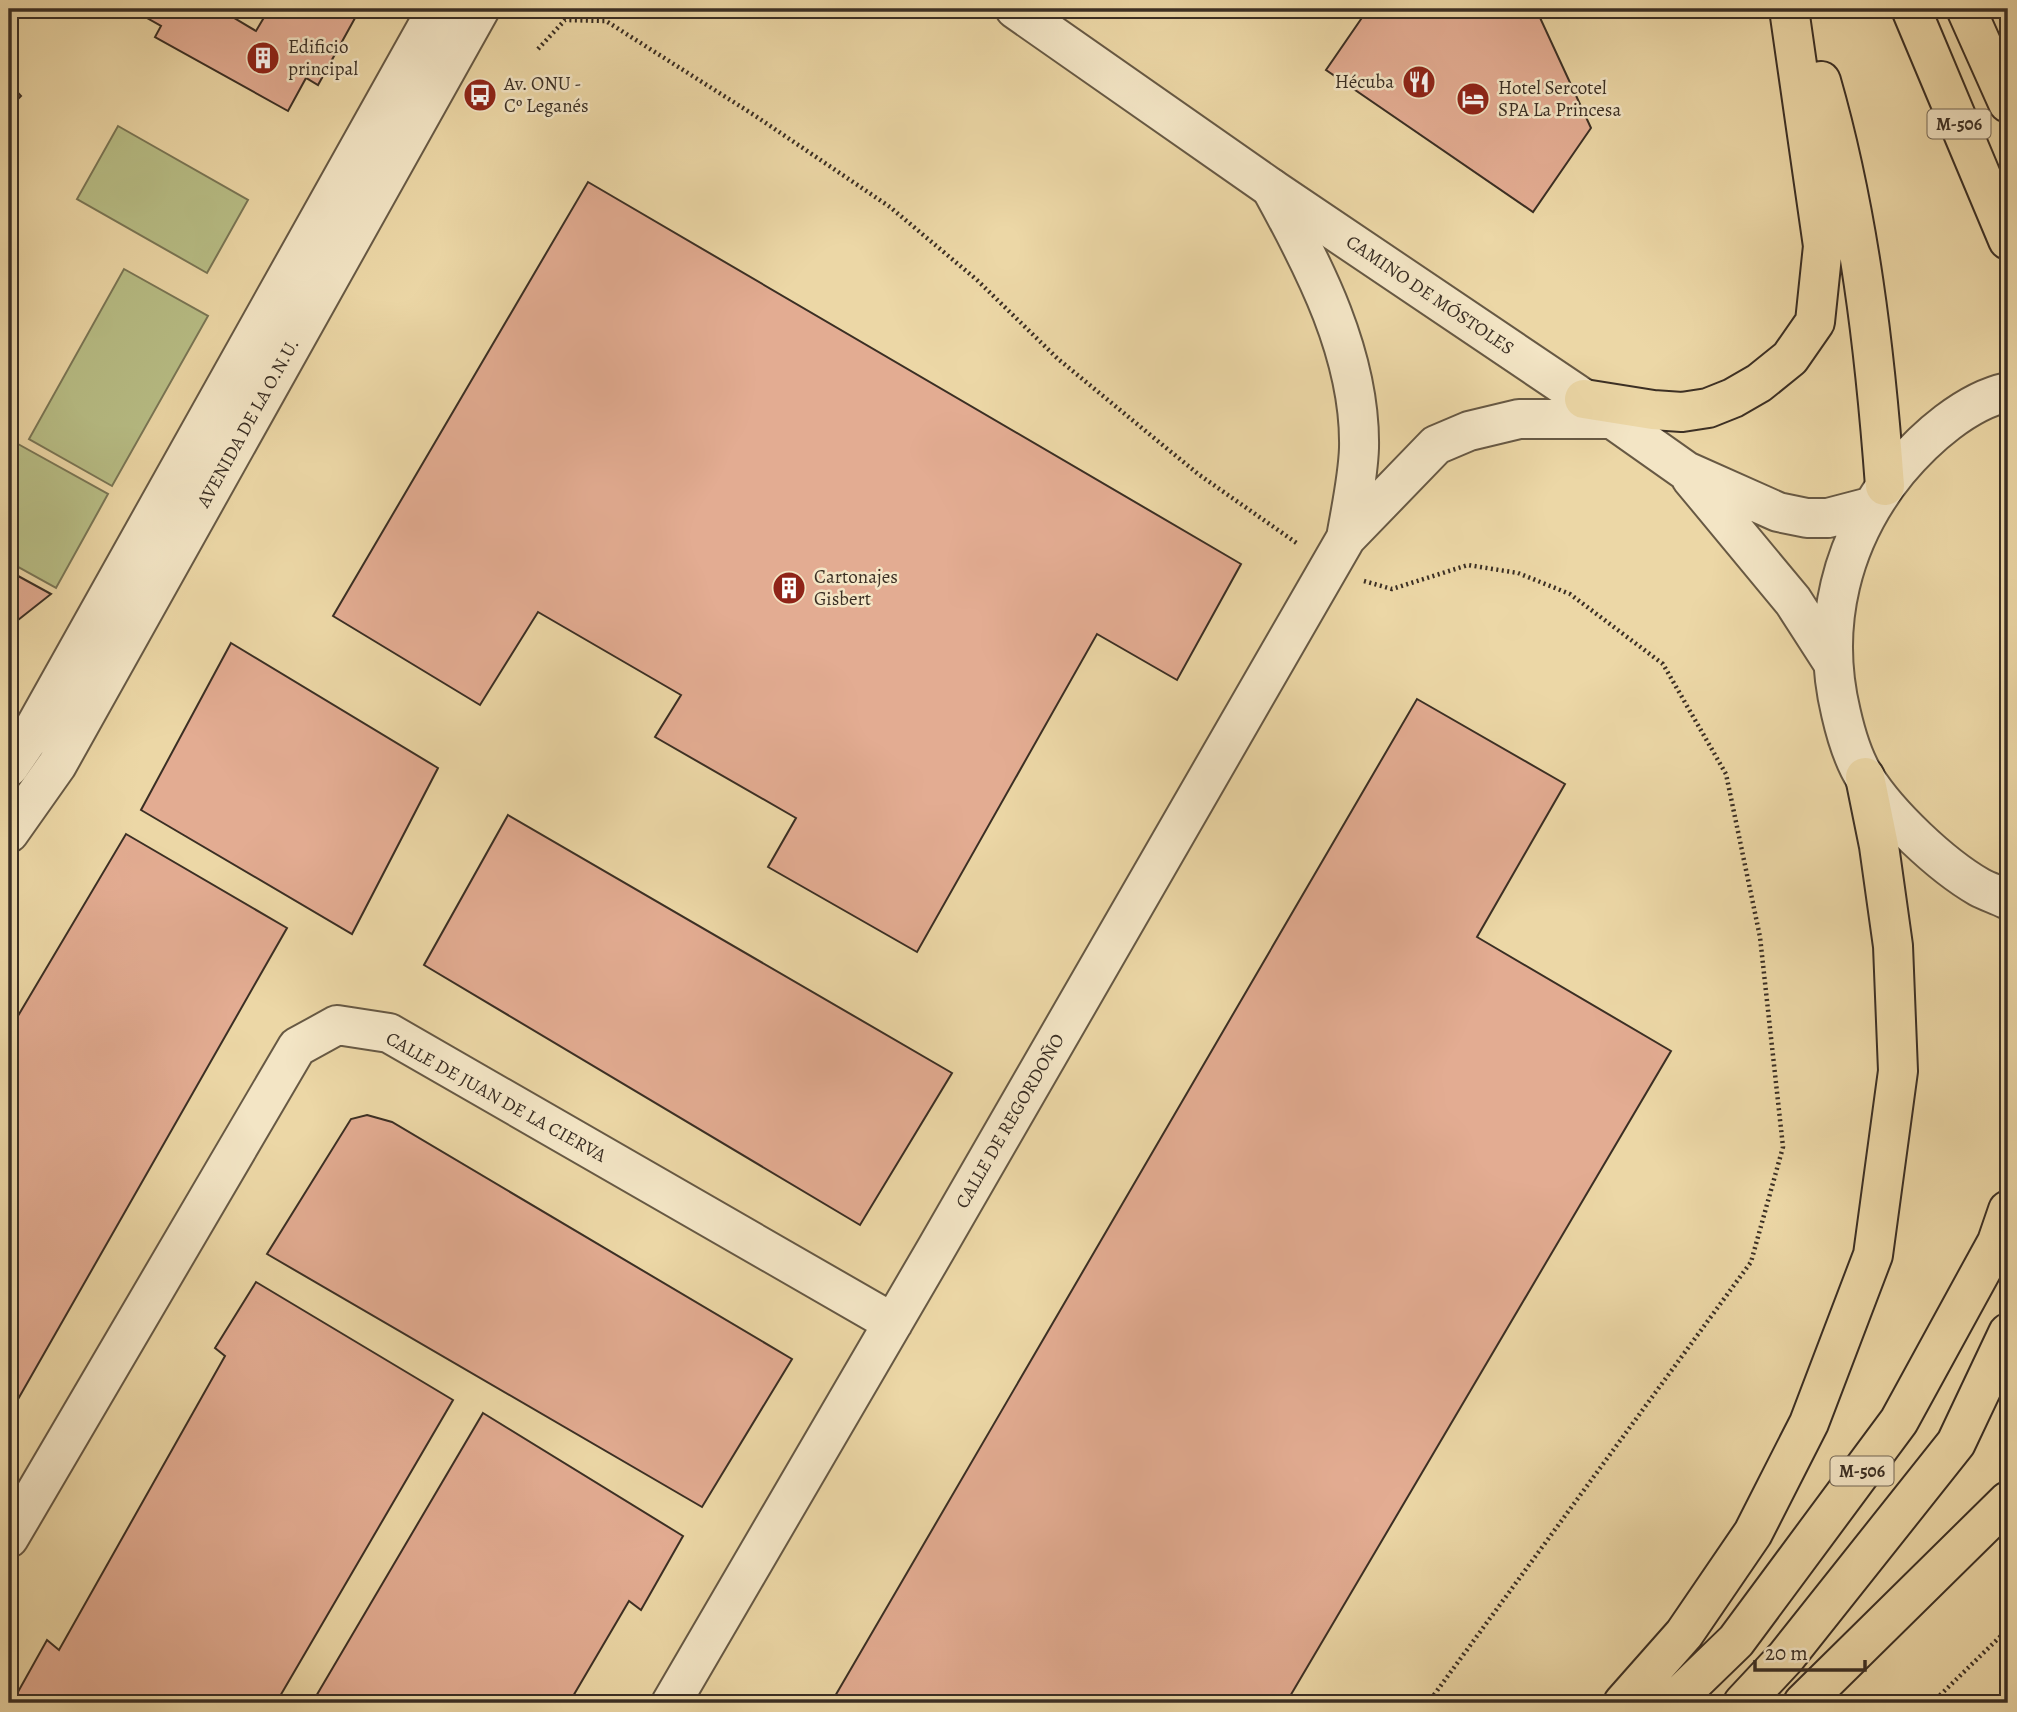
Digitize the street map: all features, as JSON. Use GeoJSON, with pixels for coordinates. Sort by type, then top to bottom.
{"type":"FeatureCollection","features":[{"type":"Feature","properties":{"kind":"highway"},"geometry":{"type":"LineString","coordinates":[[1598,409],[1682,412],[1708,408],[1733,398],[1759,383],[1790,358],[1815,322],[1823,246],[1789,9]]}},
{"type":"Feature","properties":{"kind":"highway"},"geometry":{"type":"LineString","coordinates":[[1801,9],[1834,127],[1866,296],[1878,392],[1877,497]]}},
{"type":"Feature","properties":{"kind":"highway","name":"M-506"},"geometry":{"type":"LineString","coordinates":[[1910,9],[2008,240]]}},
{"type":"Feature","properties":{"kind":"highway","name":"M-506"},"geometry":{"type":"LineString","coordinates":[[1966,9],[2008,103]]}},
{"type":"Feature","properties":{"kind":"highway"},"geometry":{"type":"LineString","coordinates":[[1623,1703],[1684,1634],[1753,1533],[1809,1423],[1873,1255],[1898,1071],[1893,946],[1879,846],[1865,777]]}},
{"type":"Feature","properties":{"kind":"highway","name":"M-506"},"geometry":{"type":"LineString","coordinates":[[1672,1703],[1736,1641],[1899,1421],[1997,1242],[2008,1210]]}},
{"type":"Feature","properties":{"kind":"highway","name":"M-506"},"geometry":{"type":"LineString","coordinates":[[1743,1703],[1786,1657],[1956,1443],[2008,1333]]}},
{"type":"Feature","properties":{"kind":"highway"},"geometry":{"type":"LineString","coordinates":[[1803,1703],[2008,1501]]}},
{"type":"Feature","properties":{"kind":"street","name":"AVENIDA DE LA O.N.U."},"geometry":{"type":"LineString","coordinates":[[9,767],[27,741],[437,9]]}},
{"type":"Feature","properties":{"kind":"street","name":"AVENIDA DE LA O.N.U."},"geometry":{"type":"LineString","coordinates":[[9,833],[57,765],[480,9]]}},
{"type":"Feature","properties":{"kind":"street","name":"CAMINO DE MÓSTOLES"},"geometry":{"type":"LineString","coordinates":[[1015,9],[1271,188],[1686,471],[1778,512],[1807,518],[1828,518],[1877,497]]}},
{"type":"Feature","properties":{"kind":"street"},"geometry":{"type":"LineString","coordinates":[[1271,188],[1302,244],[1327,303],[1353,386],[1359,447],[1337,552]]}},
{"type":"Feature","properties":{"kind":"street"},"geometry":{"type":"LineString","coordinates":[[2008,392],[1952,417],[1910,455],[1877,497],[1842,578],[1834,613],[1831,660],[1833,681],[1846,734],[1865,777],[1894,813],[1932,852],[1979,887],[2008,900]]}},
{"type":"Feature","properties":{"kind":"street"},"geometry":{"type":"LineString","coordinates":[[1337,552],[1436,445],[1469,431],[1519,419],[1598,409]]}},
{"type":"Feature","properties":{"kind":"street"},"geometry":{"type":"LineString","coordinates":[[1686,471],[1793,601],[1831,660]]}},
{"type":"Feature","properties":{"kind":"street","name":"CALLE DE REGORDOÑO"},"geometry":{"type":"LineString","coordinates":[[671,1703],[1337,552]]}},
{"type":"Feature","properties":{"kind":"street","name":"CALLE DE JUAN DE LA CIERVA"},"geometry":{"type":"LineString","coordinates":[[9,1538],[297,1046],[337,1025],[389,1033],[893,1323]]}},
{"type":"Feature","properties":{"kind":"path"},"geometry":{"type":"LineString","coordinates":[[538,49],[565,20],[606,21],[754,116],[890,206],[977,280],[1058,359],[1187,465],[1337,552],[1353,578],[1392,589],[1468,565],[1518,573],[1570,594],[1663,664],[1726,774],[1760,937],[1783,1147],[1751,1262],[1428,1703]]}},
{"type":"Feature","properties":{"kind":"path"},"geometry":{"type":"LineString","coordinates":[[1932,1703],[2008,1629]]}},
{"type":"Feature","properties":{"kind":"green space"},"geometry":{"type":"Polygon","coordinates":[[[118,126],[248,200],[207,273],[77,199],[118,126]]]}},
{"type":"Feature","properties":{"kind":"green space"},"geometry":{"type":"Polygon","coordinates":[[[124,269],[208,316],[112,486],[29,439],[124,269]]]}},
{"type":"Feature","properties":{"kind":"green space"},"geometry":{"type":"Polygon","coordinates":[[[9,439],[108,494],[56,588],[9,562],[9,439]]]}},
{"type":"Feature","properties":{"kind":"building","name":"Edificio principal"},"geometry":{"type":"Polygon","coordinates":[[[131,9],[219,9],[256,31],[269,9],[360,9],[318,85],[306,78],[288,111],[155,37],[161,26],[131,9]]]}},
{"type":"Feature","properties":{"kind":"building","name":"Hotel Sercotel SPA La Princesa"},"geometry":{"type":"Polygon","coordinates":[[[1368,9],[1536,9],[1591,128],[1533,212],[1326,70],[1368,9]]]}},
{"type":"Feature","properties":{"kind":"building"},"geometry":{"type":"Polygon","coordinates":[[[9,83],[21,96],[9,108],[9,83]]]}},
{"type":"Feature","properties":{"kind":"building","name":"Cartonajes Gisbert"},"geometry":{"type":"Polygon","coordinates":[[[588,182],[1241,564],[1177,680],[1097,634],[917,952],[768,867],[796,818],[655,737],[681,695],[538,612],[480,705],[333,616],[588,182]]]}},
{"type":"Feature","properties":{"kind":"building"},"geometry":{"type":"Polygon","coordinates":[[[9,571],[51,594],[13,624],[12,637],[9,639],[9,571]]]}},
{"type":"Feature","properties":{"kind":"building"},"geometry":{"type":"Polygon","coordinates":[[[231,643],[438,768],[352,934],[141,810],[231,643]]]}},
{"type":"Feature","properties":{"kind":"building"},"geometry":{"type":"Polygon","coordinates":[[[1417,699],[1565,784],[1477,937],[1671,1051],[1286,1703],[831,1703],[1417,699]]]}},
{"type":"Feature","properties":{"kind":"building"},"geometry":{"type":"Polygon","coordinates":[[[508,815],[952,1073],[860,1225],[424,965],[508,815]]]}},
{"type":"Feature","properties":{"kind":"building"},"geometry":{"type":"Polygon","coordinates":[[[126,834],[287,928],[9,1415],[9,1031],[126,834]]]}},
{"type":"Feature","properties":{"kind":"building"},"geometry":{"type":"Polygon","coordinates":[[[367,1115],[392,1122],[792,1359],[702,1507],[267,1254],[351,1119],[367,1115]]]}},
{"type":"Feature","properties":{"kind":"building"},"geometry":{"type":"Polygon","coordinates":[[[256,1282],[453,1400],[276,1703],[22,1703],[14,1699],[47,1640],[59,1650],[225,1356],[215,1348],[256,1282]]]}},
{"type":"Feature","properties":{"kind":"building"},"geometry":{"type":"Polygon","coordinates":[[[483,1413],[683,1536],[641,1610],[629,1601],[569,1703],[312,1703],[483,1413]]]}},
{"type":"Feature","properties":{"kind":"place","name":"Edificio principal"},"geometry":{"type":"Point","coordinates":[263,58]}},
{"type":"Feature","properties":{"kind":"place","name":"Hécuba"},"geometry":{"type":"Point","coordinates":[1419,82]}},
{"type":"Feature","properties":{"kind":"place","name":"Av. ONU - Cº Leganés"},"geometry":{"type":"Point","coordinates":[480,95]}},
{"type":"Feature","properties":{"kind":"place","name":"Hotel Sercotel SPA La Princesa"},"geometry":{"type":"Point","coordinates":[1473,99]}},
{"type":"Feature","properties":{"kind":"place","name":"Cartonajes Gisbert"},"geometry":{"type":"Point","coordinates":[789,588]}}]}
